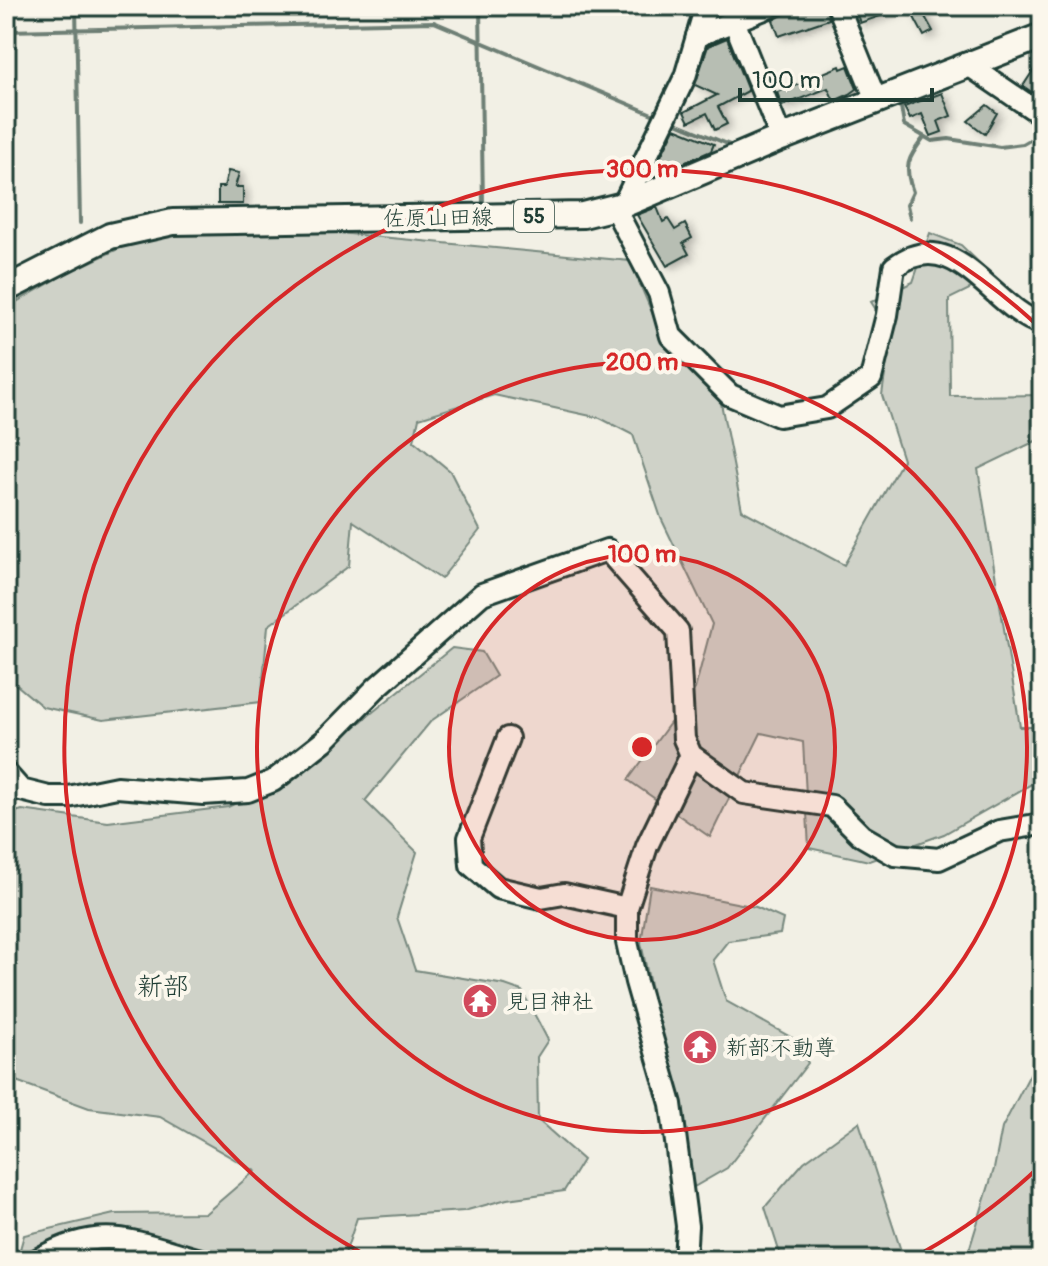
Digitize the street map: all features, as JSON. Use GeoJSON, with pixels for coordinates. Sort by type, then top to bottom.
{"type":"FeatureCollection","features":[{"type":"Feature","properties":{"kind":"main road","name":"佐原山田線"},"geometry":{"type":"LineString","coordinates":[[6,289],[110,236],[173,222],[583,215],[619,206],[781,138],[1042,36]]}},
{"type":"Feature","properties":{"kind":"street"},"geometry":{"type":"LineString","coordinates":[[706,6],[685,77],[619,206],[659,293],[671,336],[730,395],[779,416],[827,408],[871,378],[887,315],[894,267],[911,255],[928,253],[953,261],[986,282],[1023,319],[1042,324]]}},
{"type":"Feature","properties":{"kind":"street"},"geometry":{"type":"LineString","coordinates":[[697,36],[772,6]]}},
{"type":"Feature","properties":{"kind":"street"},"geometry":{"type":"LineString","coordinates":[[838,6],[876,100]]}},
{"type":"Feature","properties":{"kind":"street"},"geometry":{"type":"LineString","coordinates":[[734,21],[781,138]]}},
{"type":"Feature","properties":{"kind":"street"},"geometry":{"type":"LineString","coordinates":[[967,64],[1042,115]]}},
{"type":"Feature","properties":{"kind":"street"},"geometry":{"type":"LineString","coordinates":[[6,773],[21,790],[49,797],[68,797],[117,787],[203,794],[248,791],[273,781],[324,741],[376,688],[482,594],[607,550],[678,631],[684,739],[691,755],[744,793],[832,806],[862,836],[895,855],[939,859],[999,831],[1042,824]]}},
{"type":"Feature","properties":{"kind":"street"},"geometry":{"type":"LineString","coordinates":[[508,738],[469,838],[471,865],[498,888],[541,898],[564,894],[627,908]]}},
{"type":"Feature","properties":{"kind":"street"},"geometry":{"type":"LineString","coordinates":[[685,1260],[687,1226],[671,1104],[627,942],[627,908],[647,846],[691,755]]}},
{"type":"Feature","properties":{"kind":"street"},"geometry":{"type":"LineString","coordinates":[[37,1260],[87,1238],[105,1236],[201,1260]]}},
{"type":"Feature","properties":{"kind":"shaded area"},"geometry":{"type":"Polygon","coordinates":[[[286,228],[630,261],[662,336],[721,403],[742,510],[844,565],[903,460],[882,395],[891,333],[871,302],[913,282],[930,233],[961,245],[994,277],[949,299],[950,396],[1042,395],[1042,438],[978,469],[1020,727],[1042,727],[1042,778],[944,834],[869,861],[809,848],[803,742],[761,733],[710,837],[628,780],[695,689],[712,624],[661,518],[633,435],[600,418],[494,395],[419,418],[414,441],[450,471],[480,530],[441,579],[353,521],[349,566],[268,626],[261,702],[103,720],[43,707],[6,676],[9,591],[6,585],[6,308],[69,272],[152,233],[286,228]]]}},
{"type":"Feature","properties":{"kind":"shaded area"},"geometry":{"type":"Polygon","coordinates":[[[452,648],[482,652],[496,676],[431,721],[365,801],[417,852],[397,917],[415,970],[505,985],[522,991],[548,1040],[537,1057],[538,1120],[583,1160],[564,1191],[507,1199],[464,1211],[357,1218],[343,1260],[17,1260],[24,1235],[114,1214],[206,1213],[255,1171],[160,1117],[89,1108],[8,1078],[6,815],[22,810],[108,822],[228,807],[295,775],[452,648]]]}},
{"type":"Feature","properties":{"kind":"shaded area"},"geometry":{"type":"Polygon","coordinates":[[[650,886],[756,907],[783,919],[780,934],[728,941],[713,960],[726,1001],[794,1039],[808,1063],[727,1168],[694,1187],[641,943],[650,886]]]}},
{"type":"Feature","properties":{"kind":"shaded area"},"geometry":{"type":"Polygon","coordinates":[[[1042,1051],[1042,1260],[966,1260],[994,1169],[1002,1128],[1042,1051]]]}},
{"type":"Feature","properties":{"kind":"shaded area"},"geometry":{"type":"Polygon","coordinates":[[[859,1122],[904,1260],[782,1260],[765,1207],[804,1162],[859,1122]]]}},
{"type":"Feature","properties":{"kind":"building"},"geometry":{"type":"Polygon","coordinates":[[[799,6],[825,6],[829,19],[779,36],[773,20],[799,6]]]}},
{"type":"Feature","properties":{"kind":"building"},"geometry":{"type":"Polygon","coordinates":[[[854,6],[906,6],[906,7],[860,23],[854,6]]]}},
{"type":"Feature","properties":{"kind":"building"},"geometry":{"type":"Polygon","coordinates":[[[908,6],[919,6],[933,31],[924,36],[908,6]]]}},
{"type":"Feature","properties":{"kind":"building"},"geometry":{"type":"Polygon","coordinates":[[[727,38],[748,91],[718,107],[727,124],[715,130],[707,113],[689,122],[684,112],[717,95],[695,85],[708,46],[727,38]]]}},
{"type":"Feature","properties":{"kind":"building"},"geometry":{"type":"Polygon","coordinates":[[[1042,57],[1042,99],[1023,86],[1042,57]]]}},
{"type":"Feature","properties":{"kind":"building"},"geometry":{"type":"Polygon","coordinates":[[[840,66],[841,69],[848,66],[857,89],[850,94],[834,101],[828,88],[782,106],[777,92],[824,76],[823,73],[840,66]]]}},
{"type":"Feature","properties":{"kind":"building"},"geometry":{"type":"Polygon","coordinates":[[[942,93],[951,116],[938,121],[942,132],[931,136],[922,114],[910,119],[904,107],[942,93]]]}},
{"type":"Feature","properties":{"kind":"building"},"geometry":{"type":"Polygon","coordinates":[[[987,105],[997,113],[985,134],[968,121],[987,105]]]}},
{"type":"Feature","properties":{"kind":"building"},"geometry":{"type":"Polygon","coordinates":[[[675,128],[714,144],[711,151],[672,168],[658,162],[675,128]]]}},
{"type":"Feature","properties":{"kind":"building"},"geometry":{"type":"Polygon","coordinates":[[[228,171],[239,173],[235,187],[243,187],[243,204],[218,204],[218,187],[224,187],[228,171]]]}},
{"type":"Feature","properties":{"kind":"building"},"geometry":{"type":"Polygon","coordinates":[[[657,207],[663,222],[668,219],[675,230],[685,224],[692,238],[683,243],[689,254],[667,266],[637,215],[657,207]]]}},
{"type":"Feature","properties":{"kind":"waterway"},"geometry":{"type":"LineString","coordinates":[[76,6],[80,223]]}},
{"type":"Feature","properties":{"kind":"waterway"},"geometry":{"type":"LineString","coordinates":[[480,6],[483,204]]}},
{"type":"Feature","properties":{"kind":"waterway"},"geometry":{"type":"LineString","coordinates":[[6,31],[434,22],[657,116]]}},
{"type":"Feature","properties":{"kind":"waterway"},"geometry":{"type":"LineString","coordinates":[[900,101],[904,125],[932,141],[949,139],[1000,147],[1023,144],[1042,133]]}},
{"type":"Feature","properties":{"kind":"waterway"},"geometry":{"type":"LineString","coordinates":[[669,120],[730,145]]}},
{"type":"Feature","properties":{"kind":"waterway"},"geometry":{"type":"LineString","coordinates":[[910,218],[907,205],[913,192],[908,175],[909,163],[924,137]]}},
{"type":"Feature","properties":{"kind":"waterway"},"geometry":{"type":"LineString","coordinates":[[1034,140],[1042,149]]}},
{"type":"Feature","properties":{"kind":"place","name":"見目神社"},"geometry":{"type":"Point","coordinates":[480,1001]}},
{"type":"Feature","properties":{"kind":"place","name":"新部不動尊"},"geometry":{"type":"Point","coordinates":[700,1047]}},
{"type":"Feature","properties":{"kind":"district","name":"新部"},"geometry":{"type":"Point","coordinates":[163,986]}}]}
